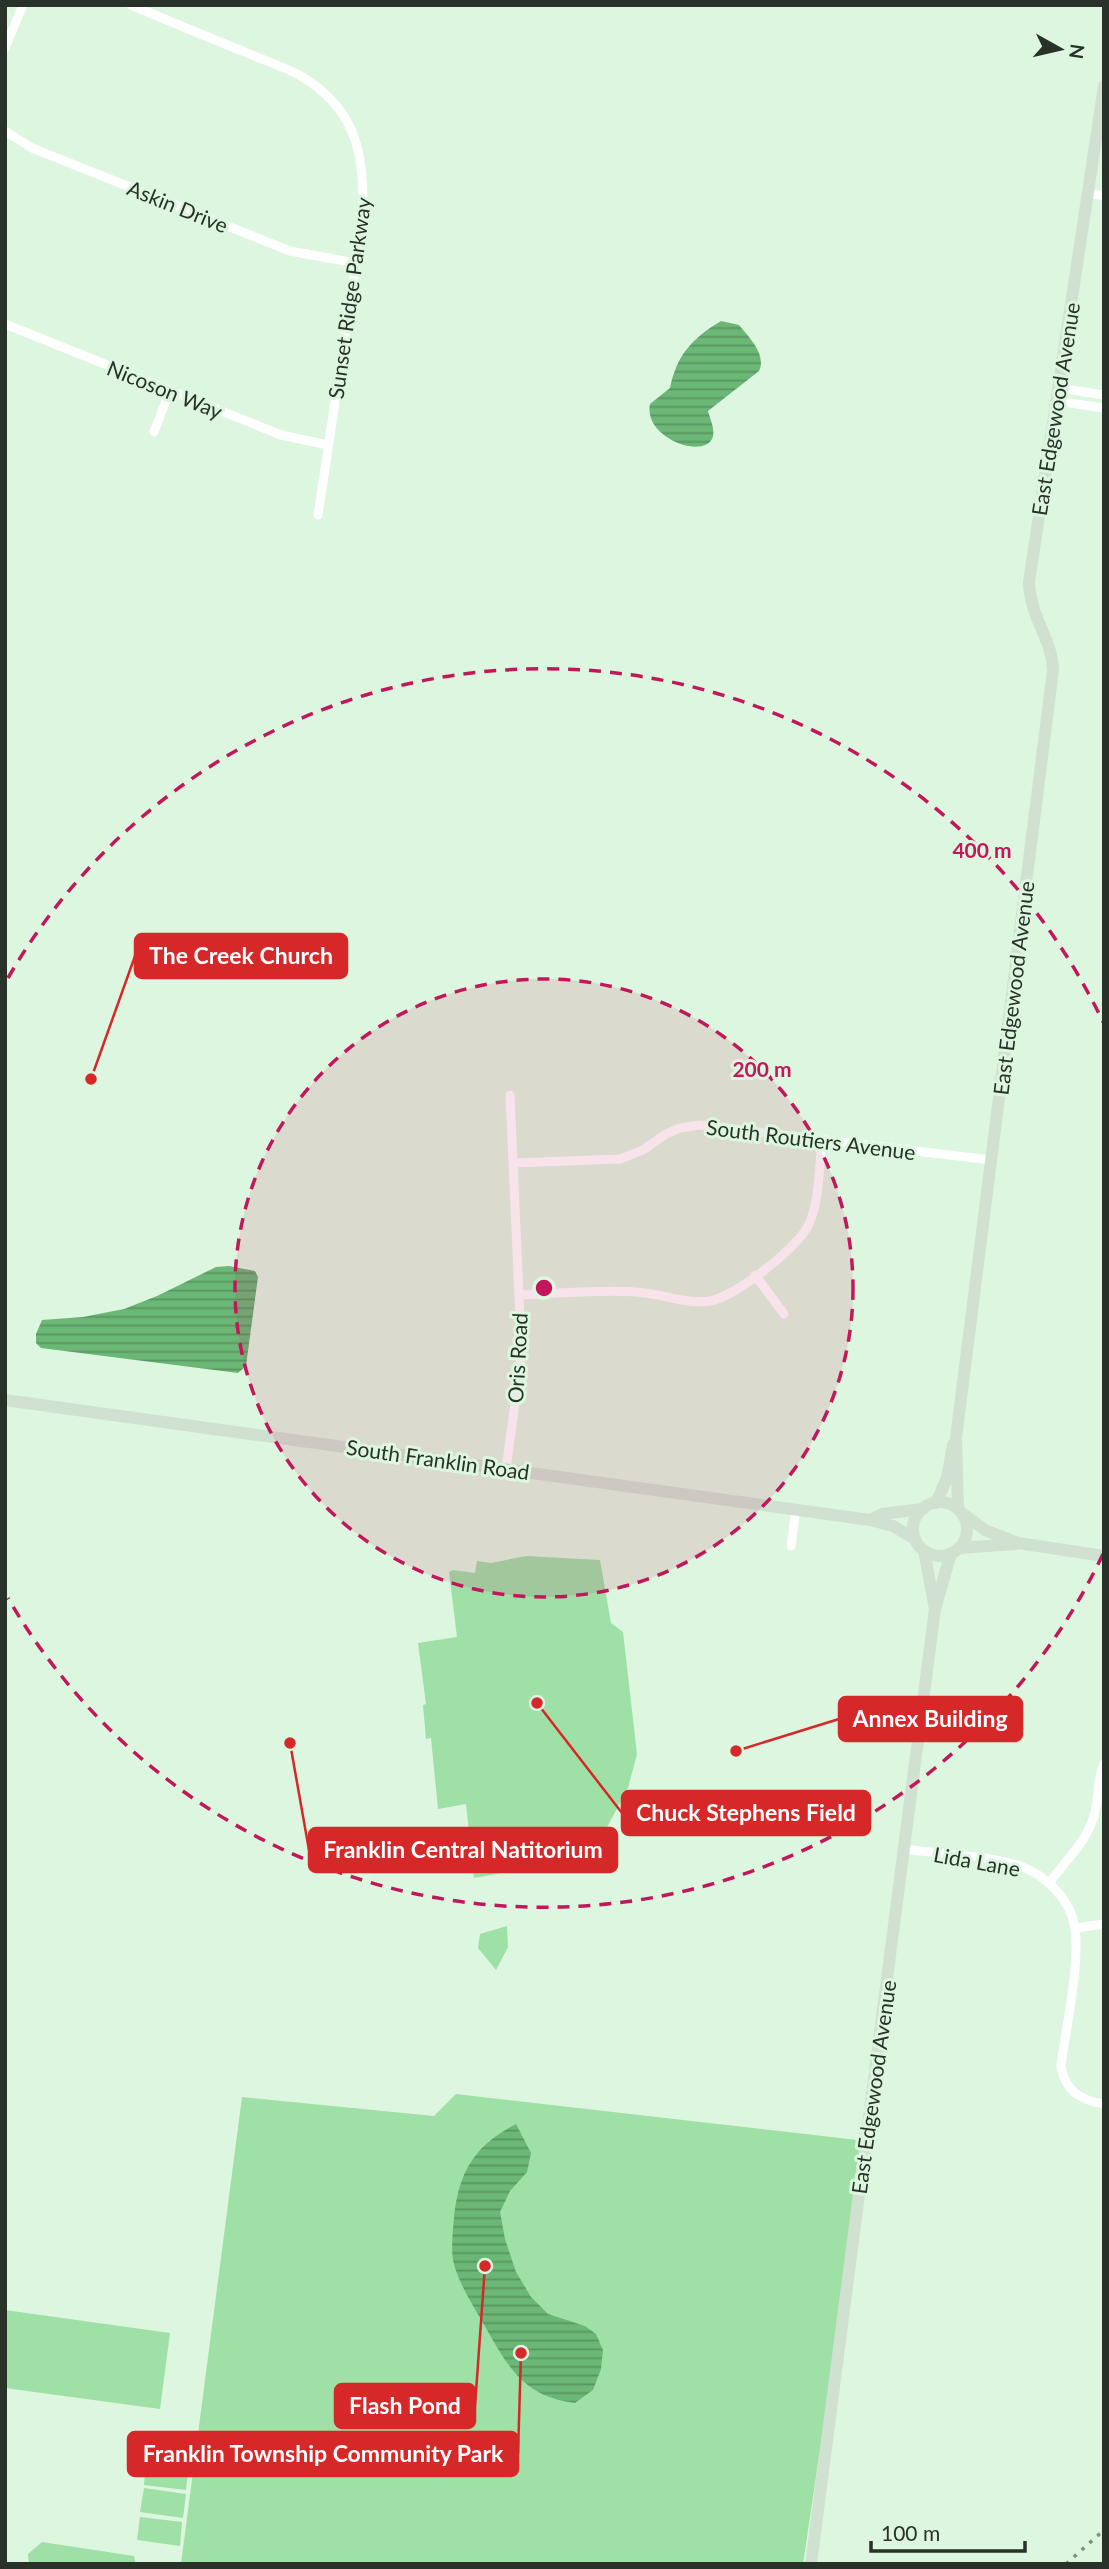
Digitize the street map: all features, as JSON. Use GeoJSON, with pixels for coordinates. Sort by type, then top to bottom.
{"type":"FeatureCollection","features":[{"type":"Feature","properties":{"kind":"main road","name":"East Edgewood Avenue"},"geometry":{"type":"LineString","coordinates":[[956,1438],[1053,679],[1051,655],[1032,610],[1029,582],[1088,193],[1097,174],[1104,86]]}},
{"type":"Feature","properties":{"kind":"main road","name":"South Franklin Road"},"geometry":{"type":"LineString","coordinates":[[5,1399],[870,1520],[893,1526],[915,1539]]}},
{"type":"Feature","properties":{"kind":"main road"},"geometry":{"type":"LineString","coordinates":[[936,1503],[947,1478],[951,1450],[956,1438]]}},
{"type":"Feature","properties":{"kind":"main road"},"geometry":{"type":"LineString","coordinates":[[935,1609],[955,1551],[967,1531],[960,1511],[956,1438]]}},
{"type":"Feature","properties":{"kind":"main road"},"geometry":{"type":"LineString","coordinates":[[1018,1543],[1010,1546],[983,1545],[937,1556],[924,1550],[915,1539],[915,1520],[923,1509],[936,1503],[945,1503],[985,1530],[1018,1543],[1104,1556]]}},
{"type":"Feature","properties":{"kind":"main road","name":"South Franklin Road"},"geometry":{"type":"LineString","coordinates":[[870,1520],[882,1514],[923,1509]]}},
{"type":"Feature","properties":{"kind":"main road"},"geometry":{"type":"LineString","coordinates":[[924,1550],[935,1609]]}},
{"type":"Feature","properties":{"kind":"main road","name":"East Edgewood Avenue"},"geometry":{"type":"LineString","coordinates":[[811,2564],[935,1609]]}},
{"type":"Feature","properties":{"kind":"street"},"geometry":{"type":"LineString","coordinates":[[5,48],[23,5]]}},
{"type":"Feature","properties":{"kind":"street","name":"Sunset Ridge Parkway"},"geometry":{"type":"LineString","coordinates":[[131,5],[296,74],[332,102],[354,136],[362,162],[363,202],[318,515]]}},
{"type":"Feature","properties":{"kind":"street","name":"Askin Drive"},"geometry":{"type":"LineString","coordinates":[[5,131],[32,148],[290,251],[356,263]]}},
{"type":"Feature","properties":{"kind":"street"},"geometry":{"type":"LineString","coordinates":[[1088,193],[1104,195]]}},
{"type":"Feature","properties":{"kind":"street","name":"Nicoson Way"},"geometry":{"type":"LineString","coordinates":[[5,324],[281,435],[328,445]]}},
{"type":"Feature","properties":{"kind":"street"},"geometry":{"type":"LineString","coordinates":[[154,432],[170,390]]}},
{"type":"Feature","properties":{"kind":"street"},"geometry":{"type":"LineString","coordinates":[[1058,395],[1104,394]]}},
{"type":"Feature","properties":{"kind":"street"},"geometry":{"type":"LineString","coordinates":[[1058,395],[1104,408]]}},
{"type":"Feature","properties":{"kind":"street","name":"Oris Road"},"geometry":{"type":"LineString","coordinates":[[506,1469],[520,1367],[510,1095]]}},
{"type":"Feature","properties":{"kind":"street","name":"South Routiers Avenue"},"geometry":{"type":"LineString","coordinates":[[513,1163],[620,1159],[643,1150],[666,1134],[695,1126],[991,1160]]}},
{"type":"Feature","properties":{"kind":"street"},"geometry":{"type":"LineString","coordinates":[[519,1295],[628,1291],[708,1301],[726,1295],[796,1243],[810,1222],[822,1140]]}},
{"type":"Feature","properties":{"kind":"street"},"geometry":{"type":"LineString","coordinates":[[755,1275],[784,1314]]}},
{"type":"Feature","properties":{"kind":"street"},"geometry":{"type":"LineString","coordinates":[[791,1546],[796,1509]]}},
{"type":"Feature","properties":{"kind":"street"},"geometry":{"type":"LineString","coordinates":[[1049,1883],[1082,1841],[1094,1817],[1104,1764]]}},
{"type":"Feature","properties":{"kind":"street","name":"Lida Lane"},"geometry":{"type":"LineString","coordinates":[[904,1849],[1013,1864],[1032,1871],[1049,1883],[1064,1901],[1075,1928]]}},
{"type":"Feature","properties":{"kind":"street"},"geometry":{"type":"LineString","coordinates":[[1104,1924],[1075,1928],[1076,1947],[1061,2066],[1072,2092],[1104,2104]]}},
{"type":"Feature","properties":{"kind":"shaded area"},"geometry":{"type":"Polygon","coordinates":[[[721,321],[739,325],[756,346],[761,365],[759,371],[708,411],[713,428],[712,439],[706,445],[686,445],[664,435],[655,426],[650,416],[650,404],[670,388],[677,366],[688,348],[721,321]]]}},
{"type":"Feature","properties":{"kind":"shaded area"},"geometry":{"type":"Polygon","coordinates":[[[229,1266],[255,1271],[258,1277],[246,1366],[238,1373],[41,1348],[36,1343],[36,1334],[42,1320],[83,1317],[124,1309],[216,1267],[229,1266]]]}},
{"type":"Feature","properties":{"kind":"shaded area"},"geometry":{"type":"Polygon","coordinates":[[[526,1556],[600,1560],[611,1623],[623,1632],[637,1754],[628,1788],[591,1857],[474,1878],[466,1804],[438,1809],[431,1738],[426,1739],[423,1705],[426,1704],[418,1643],[457,1637],[449,1572],[453,1570],[475,1573],[477,1561],[491,1563],[526,1556]]]}},
{"type":"Feature","properties":{"kind":"shaded area"},"geometry":{"type":"Polygon","coordinates":[[[507,1926],[508,1947],[496,1970],[478,1948],[480,1934],[507,1926]]]}},
{"type":"Feature","properties":{"kind":"shaded area"},"geometry":{"type":"Polygon","coordinates":[[[456,2094],[866,2141],[803,2564],[181,2564],[242,2097],[434,2116],[456,2094]]]}},
{"type":"Feature","properties":{"kind":"shaded area"},"geometry":{"type":"Polygon","coordinates":[[[516,2124],[531,2153],[527,2172],[510,2191],[500,2212],[505,2239],[516,2272],[531,2297],[548,2314],[585,2326],[596,2334],[603,2350],[601,2369],[593,2390],[575,2403],[543,2395],[520,2379],[494,2343],[467,2295],[453,2260],[456,2201],[465,2173],[471,2161],[490,2141],[516,2124]]]}},
{"type":"Feature","properties":{"kind":"shaded area"},"geometry":{"type":"Polygon","coordinates":[[[5,2310],[170,2333],[160,2409],[5,2388],[5,2310]]]}},
{"type":"Feature","properties":{"kind":"shaded area"},"geometry":{"type":"Polygon","coordinates":[[[146,2458],[189,2464],[186,2490],[144,2485],[146,2458]]]}},
{"type":"Feature","properties":{"kind":"shaded area"},"geometry":{"type":"Polygon","coordinates":[[[144,2488],[186,2494],[183,2518],[140,2512],[144,2488]]]}},
{"type":"Feature","properties":{"kind":"shaded area"},"geometry":{"type":"Polygon","coordinates":[[[140,2517],[182,2522],[180,2546],[137,2540],[140,2517]]]}},
{"type":"Feature","properties":{"kind":"shaded area"},"geometry":{"type":"Polygon","coordinates":[[[42,2542],[134,2556],[136,2564],[29,2564],[28,2554],[42,2542]]]}},
{"type":"Feature","properties":{"kind":"railway"},"geometry":{"type":"LineString","coordinates":[[1066,2564],[1104,2530]]}},
{"type":"Feature","properties":{"kind":"place","name":"The Creek Church"},"geometry":{"type":"Point","coordinates":[91,1079]}},
{"type":"Feature","properties":{"kind":"place","name":"Chuck Stephens Field"},"geometry":{"type":"Point","coordinates":[537,1703]}},
{"type":"Feature","properties":{"kind":"place","name":"Franklin Central Natitorium"},"geometry":{"type":"Point","coordinates":[290,1743]}},
{"type":"Feature","properties":{"kind":"place","name":"Annex Building"},"geometry":{"type":"Point","coordinates":[736,1751]}},
{"type":"Feature","properties":{"kind":"place","name":"Flash Pond"},"geometry":{"type":"Point","coordinates":[485,2266]}},
{"type":"Feature","properties":{"kind":"place","name":"Franklin Township Community Park"},"geometry":{"type":"Point","coordinates":[521,2353]}}]}
